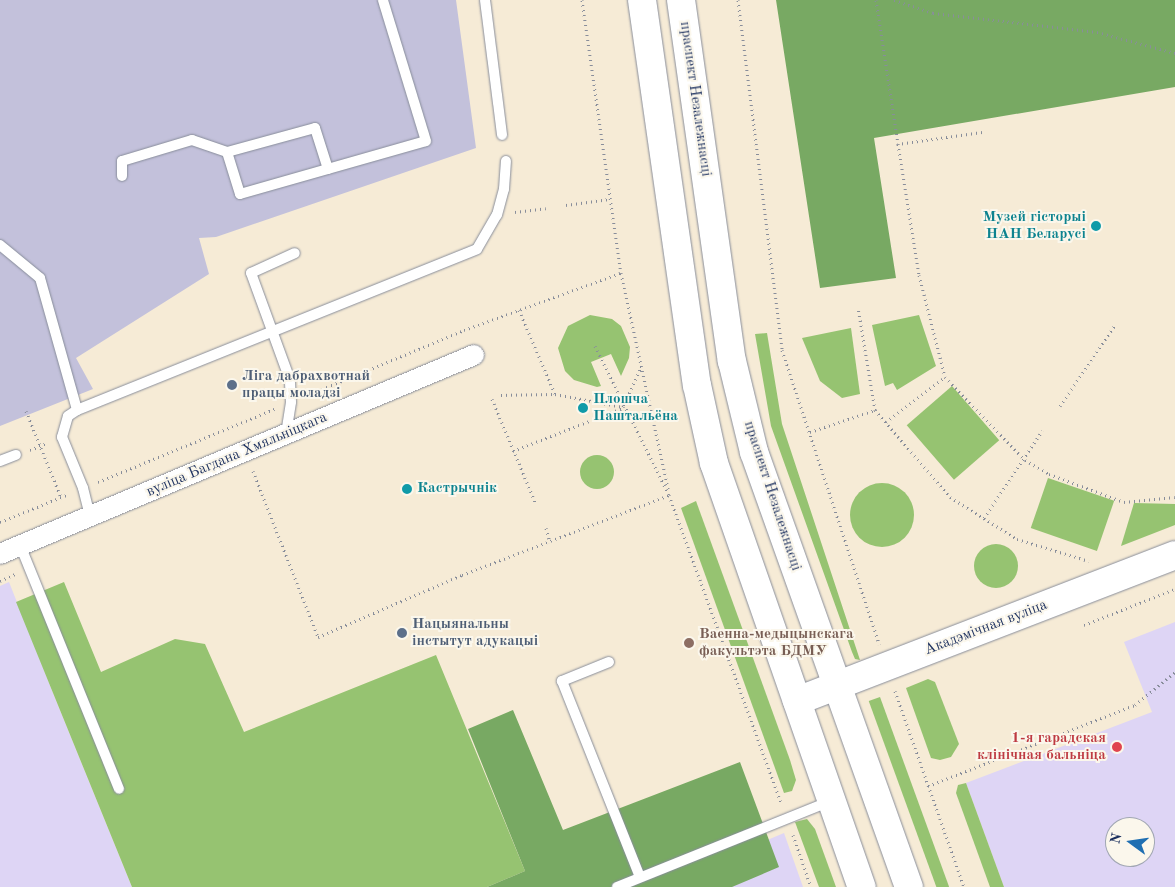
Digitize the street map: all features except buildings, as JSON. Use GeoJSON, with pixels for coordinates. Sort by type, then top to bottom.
{"type":"FeatureCollection","features":[{"type":"Feature","properties":{"kind":"main road"},"geometry":{"type":"LineString","coordinates":[[642,0],[697,385],[712,454],[862,887]]}},
{"type":"Feature","properties":{"kind":"main road","name":"праспект Незалежнасці"},"geometry":{"type":"LineString","coordinates":[[681,0],[732,361],[754,452],[909,887]]}},
{"type":"Feature","properties":{"kind":"main road","name":"Акадэмічная вуліца"},"geometry":{"type":"LineString","coordinates":[[797,701],[1175,555]]}},
{"type":"Feature","properties":{"kind":"street","name":"вуліца Багдана Хмяльніцкага"},"geometry":{"type":"LineString","coordinates":[[0,554],[474,355]]}},
{"type":"Feature","properties":{"kind":"lane"},"geometry":{"type":"LineString","coordinates":[[227,152],[240,194],[426,141],[382,0]]}},
{"type":"Feature","properties":{"kind":"lane"},"geometry":{"type":"LineString","coordinates":[[485,0],[502,135]]}},
{"type":"Feature","properties":{"kind":"lane"},"geometry":{"type":"LineString","coordinates":[[122,176],[122,161],[192,140],[227,152],[315,128],[328,169]]}},
{"type":"Feature","properties":{"kind":"lane"},"geometry":{"type":"LineString","coordinates":[[90,516],[83,488],[62,437],[68,416],[77,410],[477,249],[497,215],[504,189],[506,161]]}},
{"type":"Feature","properties":{"kind":"lane"},"geometry":{"type":"LineString","coordinates":[[0,245],[40,278],[77,410]]}},
{"type":"Feature","properties":{"kind":"lane"},"geometry":{"type":"LineString","coordinates":[[286,434],[291,402],[290,380],[251,273],[295,254]]}},
{"type":"Feature","properties":{"kind":"lane"},"geometry":{"type":"LineString","coordinates":[[0,461],[16,455]]}},
{"type":"Feature","properties":{"kind":"lane"},"geometry":{"type":"LineString","coordinates":[[20,545],[119,789]]}},
{"type":"Feature","properties":{"kind":"lane"},"geometry":{"type":"LineString","coordinates":[[609,662],[562,681],[640,877]]}},
{"type":"Feature","properties":{"kind":"lane"},"geometry":{"type":"LineString","coordinates":[[617,887],[831,801]]}},
{"type":"Feature","properties":{"kind":"path"},"geometry":{"type":"LineString","coordinates":[[582,0],[621,273],[669,494],[812,887]]}},
{"type":"Feature","properties":{"kind":"path"},"geometry":{"type":"LineString","coordinates":[[738,0],[782,350],[882,652]]}},
{"type":"Feature","properties":{"kind":"path"},"geometry":{"type":"LineString","coordinates":[[876,0],[919,275],[945,377],[1025,460],[1049,474],[1124,502],[1175,497]]}},
{"type":"Feature","properties":{"kind":"path"},"geometry":{"type":"LineString","coordinates":[[894,0],[933,13],[1097,32],[1175,53]]}},
{"type":"Feature","properties":{"kind":"path"},"geometry":{"type":"LineString","coordinates":[[898,144],[982,132]]}},
{"type":"Feature","properties":{"kind":"path"},"geometry":{"type":"LineString","coordinates":[[566,205],[610,199]]}},
{"type":"Feature","properties":{"kind":"path"},"geometry":{"type":"LineString","coordinates":[[497,215],[546,208]]}},
{"type":"Feature","properties":{"kind":"path"},"geometry":{"type":"LineString","coordinates":[[0,522],[231,426],[519,310],[621,273]]}},
{"type":"Feature","properties":{"kind":"path"},"geometry":{"type":"LineString","coordinates":[[858,307],[875,410],[950,497],[1017,539],[1089,561]]}},
{"type":"Feature","properties":{"kind":"path"},"geometry":{"type":"LineString","coordinates":[[519,310],[555,394]]}},
{"type":"Feature","properties":{"kind":"path"},"geometry":{"type":"LineString","coordinates":[[1060,406],[1115,325]]}},
{"type":"Feature","properties":{"kind":"path"},"geometry":{"type":"LineString","coordinates":[[595,346],[623,407],[669,494]]}},
{"type":"Feature","properties":{"kind":"path"},"geometry":{"type":"LineString","coordinates":[[513,451],[623,407],[641,366]]}},
{"type":"Feature","properties":{"kind":"path"},"geometry":{"type":"LineString","coordinates":[[886,422],[945,377]]}},
{"type":"Feature","properties":{"kind":"path"},"geometry":{"type":"LineString","coordinates":[[501,395],[555,394],[623,407]]}},
{"type":"Feature","properties":{"kind":"path"},"geometry":{"type":"LineString","coordinates":[[492,399],[536,504]]}},
{"type":"Feature","properties":{"kind":"path"},"geometry":{"type":"LineString","coordinates":[[810,432],[875,410]]}},
{"type":"Feature","properties":{"kind":"path"},"geometry":{"type":"LineString","coordinates":[[26,411],[61,497]]}},
{"type":"Feature","properties":{"kind":"path"},"geometry":{"type":"LineString","coordinates":[[231,426],[245,452],[318,637],[462,576],[669,494]]}},
{"type":"Feature","properties":{"kind":"path"},"geometry":{"type":"LineString","coordinates":[[984,518],[1025,460],[1042,431]]}},
{"type":"Feature","properties":{"kind":"path"},"geometry":{"type":"LineString","coordinates":[[16,455],[62,437]]}},
{"type":"Feature","properties":{"kind":"path"},"geometry":{"type":"LineString","coordinates":[[546,528],[550,542]]}},
{"type":"Feature","properties":{"kind":"path"},"geometry":{"type":"LineString","coordinates":[[1084,625],[1175,589]]}},
{"type":"Feature","properties":{"kind":"path"},"geometry":{"type":"LineString","coordinates":[[928,786],[1134,705],[1175,672]]}},
{"type":"Feature","properties":{"kind":"path"},"geometry":{"type":"LineString","coordinates":[[895,691],[964,887]]}},
{"type":"Feature","properties":{"kind":"shaded area"},"geometry":{"type":"Polygon","coordinates":[[[0,0],[456,0],[476,148],[216,237],[199,238],[209,274],[76,358],[93,389],[0,426],[0,0]]]}},
{"type":"Feature","properties":{"kind":"shaded area"},"geometry":{"type":"Polygon","coordinates":[[[9,582],[132,887],[0,887],[0,586],[9,582]]]}},
{"type":"Feature","properties":{"kind":"shaded area","name":"1-я гарадская клінічная бальніца"},"geometry":{"type":"Polygon","coordinates":[[[1175,622],[1175,887],[1004,887],[966,783],[1152,712],[1124,642],[1175,622]]]}},
{"type":"Feature","properties":{"kind":"shaded area"},"geometry":{"type":"Polygon","coordinates":[[[784,833],[803,887],[654,887],[784,833]]]}},
{"type":"Feature","properties":{"kind":"green space"},"geometry":{"type":"Polygon","coordinates":[[[776,0],[1175,0],[1175,87],[874,138],[896,278],[820,288],[776,0]]]}},
{"type":"Feature","properties":{"kind":"green space"},"geometry":{"type":"Polygon","coordinates":[[[590,315],[612,319],[621,326],[630,347],[629,358],[621,376],[611,354],[591,362],[601,386],[597,387],[574,380],[565,371],[558,348],[568,326],[590,315]]]}},
{"type":"Feature","properties":{"kind":"green space"},"geometry":{"type":"Polygon","coordinates":[[[919,315],[936,366],[897,390],[893,383],[885,386],[872,325],[919,315]]]}},
{"type":"Feature","properties":{"kind":"green space"},"geometry":{"type":"Polygon","coordinates":[[[851,328],[860,394],[842,398],[820,381],[802,338],[851,328]]]}},
{"type":"Feature","properties":{"kind":"green space"},"geometry":{"type":"Polygon","coordinates":[[[767,333],[782,424],[860,660],[855,659],[852,652],[771,426],[755,334],[767,333]]]}},
{"type":"Feature","properties":{"kind":"green space"},"geometry":{"type":"Polygon","coordinates":[[[952,386],[999,440],[954,480],[907,425],[952,386]]]}},
{"type":"Feature","properties":{"kind":"green space"},"geometry":{"type":"Polygon","coordinates":[[[597,455],[609,460],[614,472],[609,484],[597,489],[585,484],[580,472],[585,460],[597,455]]]}},
{"type":"Feature","properties":{"kind":"green space"},"geometry":{"type":"Polygon","coordinates":[[[1048,478],[1114,501],[1097,551],[1031,528],[1048,478]]]}},
{"type":"Feature","properties":{"kind":"green space"},"geometry":{"type":"Polygon","coordinates":[[[882,483],[900,489],[908,497],[914,515],[908,533],[900,541],[882,547],[864,541],[856,533],[850,515],[856,497],[864,489],[882,483]]]}},
{"type":"Feature","properties":{"kind":"green space"},"geometry":{"type":"Polygon","coordinates":[[[696,501],[790,760],[796,780],[792,791],[784,793],[681,508],[696,501]]]}},
{"type":"Feature","properties":{"kind":"green space"},"geometry":{"type":"Polygon","coordinates":[[[1134,503],[1175,504],[1175,525],[1121,546],[1134,503]]]}},
{"type":"Feature","properties":{"kind":"green space"},"geometry":{"type":"Polygon","coordinates":[[[1000,544],[1012,550],[1017,558],[1017,574],[1012,582],[1004,587],[992,588],[980,582],[975,574],[974,562],[980,550],[988,545],[1000,544]]]}},
{"type":"Feature","properties":{"kind":"green space"},"geometry":{"type":"Polygon","coordinates":[[[64,582],[101,672],[175,639],[205,644],[244,732],[436,655],[525,871],[487,887],[132,887],[16,602],[64,582]]]}},
{"type":"Feature","properties":{"kind":"green space"},"geometry":{"type":"Polygon","coordinates":[[[928,679],[935,682],[959,744],[951,757],[940,760],[931,758],[906,688],[928,679]]]}},
{"type":"Feature","properties":{"kind":"green space"},"geometry":{"type":"Polygon","coordinates":[[[880,697],[949,887],[936,887],[869,701],[880,697]]]}},
{"type":"Feature","properties":{"kind":"green space"},"geometry":{"type":"Polygon","coordinates":[[[513,710],[563,830],[740,762],[779,867],[732,887],[487,887],[525,871],[468,729],[513,710]]]}},
{"type":"Feature","properties":{"kind":"green space"},"geometry":{"type":"Polygon","coordinates":[[[966,783],[1004,887],[990,887],[956,793],[958,785],[966,783]]]}},
{"type":"Feature","properties":{"kind":"green space"},"geometry":{"type":"Polygon","coordinates":[[[807,819],[815,829],[836,887],[819,887],[795,822],[807,819]]]}},
{"type":"Feature","properties":{"kind":"place","name":"Музей гісторыі НАН Беларусі"},"geometry":{"type":"Point","coordinates":[1096,226]}},
{"type":"Feature","properties":{"kind":"place","name":"Ліга дабрахвотнай працы моладзі"},"geometry":{"type":"Point","coordinates":[232,385]}},
{"type":"Feature","properties":{"kind":"place","name":"Плошча Паштальёна"},"geometry":{"type":"Point","coordinates":[583,408]}},
{"type":"Feature","properties":{"kind":"place","name":"Кастрычнік"},"geometry":{"type":"Point","coordinates":[407,489]}},
{"type":"Feature","properties":{"kind":"place","name":"Нацыянальны інстытут адукацыі"},"geometry":{"type":"Point","coordinates":[402,633]}},
{"type":"Feature","properties":{"kind":"place","name":"Ваенна-медыцынскага факультэта БДМУ"},"geometry":{"type":"Point","coordinates":[689,643]}},
{"type":"Feature","properties":{"kind":"place","name":"1-я гарадская клінічная бальніца"},"geometry":{"type":"Point","coordinates":[1117,747]}}]}
